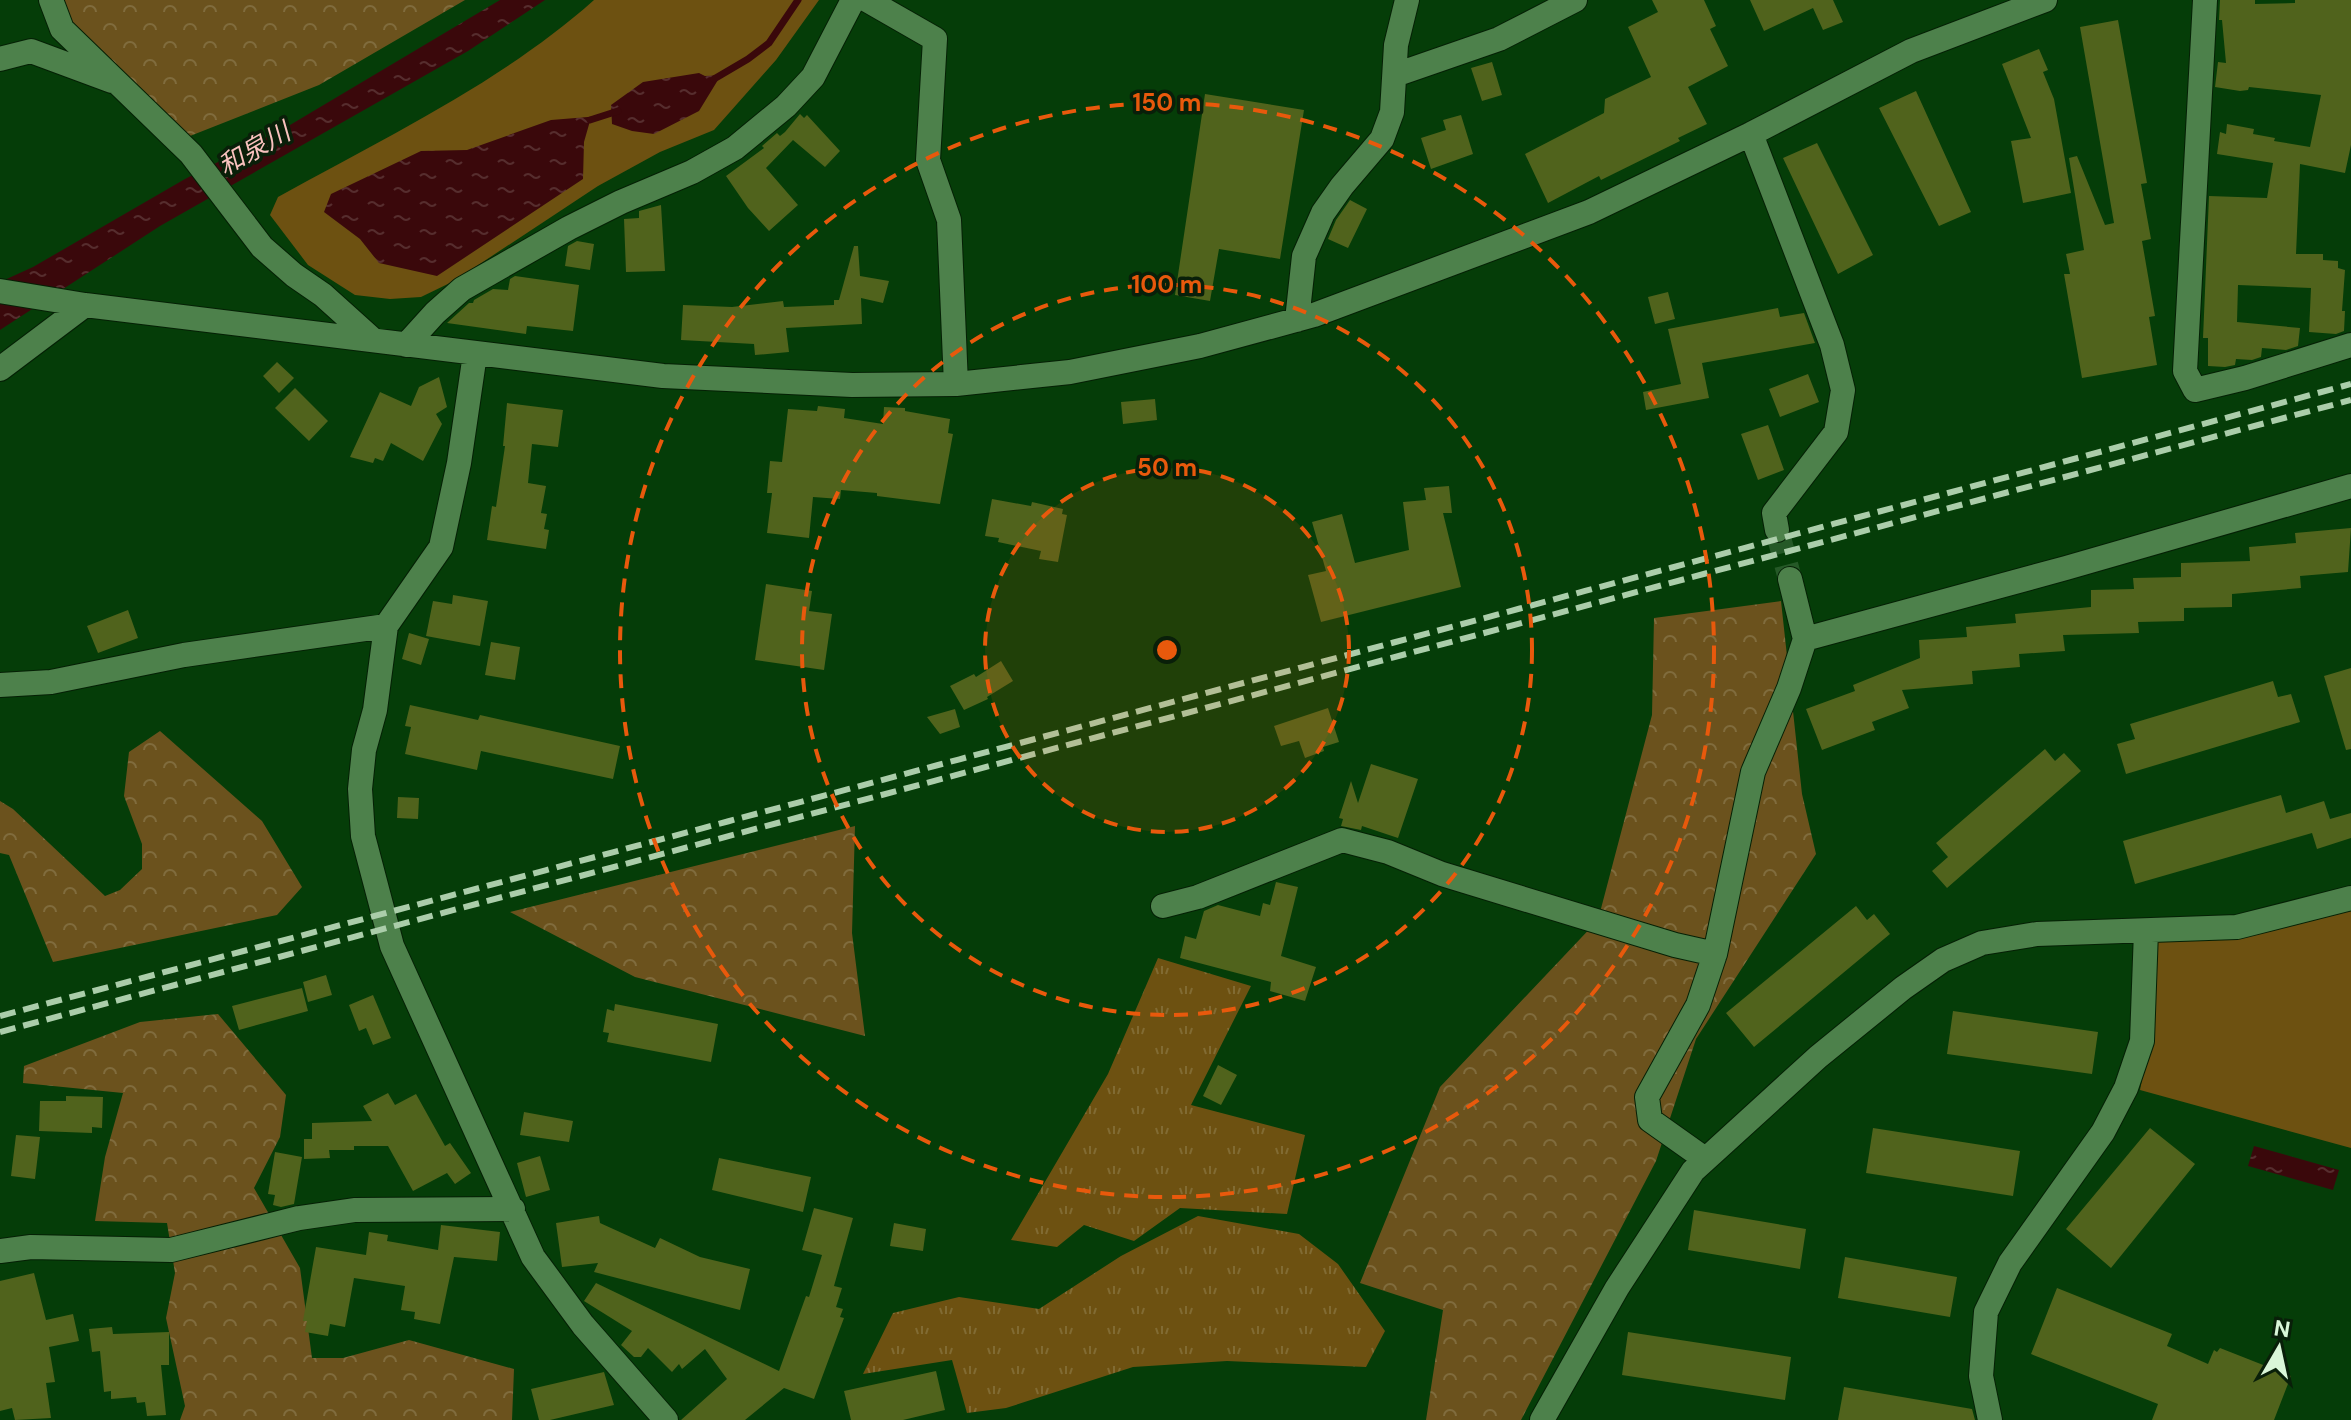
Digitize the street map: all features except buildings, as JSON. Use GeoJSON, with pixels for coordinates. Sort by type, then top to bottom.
{"type":"FeatureCollection","features":[{"type":"Feature","properties":{"kind":"street"},"geometry":{"type":"LineString","coordinates":[[51,0],[62,29],[191,154],[262,247],[373,340]]}},
{"type":"Feature","properties":{"kind":"street"},"geometry":{"type":"LineString","coordinates":[[406,345],[462,289],[569,228],[692,172],[735,148],[786,106],[813,77],[853,0]]}},
{"type":"Feature","properties":{"kind":"street"},"geometry":{"type":"LineString","coordinates":[[867,0],[935,39],[928,160],[949,220],[956,384]]}},
{"type":"Feature","properties":{"kind":"street"},"geometry":{"type":"LineString","coordinates":[[1297,320],[1304,256],[1323,213],[1382,139],[1392,112],[1396,45],[1407,0]]}},
{"type":"Feature","properties":{"kind":"street"},"geometry":{"type":"LineString","coordinates":[[1395,75],[1499,39],[1575,0]]}},
{"type":"Feature","properties":{"kind":"street"},"geometry":{"type":"LineString","coordinates":[[0,291],[85,305],[663,376],[852,385],[956,384],[1070,372],[1200,346],[1297,320],[1589,212],[2002,8],[2045,0]]}},
{"type":"Feature","properties":{"kind":"street"},"geometry":{"type":"LineString","coordinates":[[2205,0],[2185,371],[2195,390],[2351,345]]}},
{"type":"Feature","properties":{"kind":"street"},"geometry":{"type":"LineString","coordinates":[[0,59],[31,51],[121,84]]}},
{"type":"Feature","properties":{"kind":"street"},"geometry":{"type":"LineString","coordinates":[[1751,134],[1832,345],[1843,390],[1836,432],[1774,513],[1777,530]]}},
{"type":"Feature","properties":{"kind":"street"},"geometry":{"type":"LineString","coordinates":[[0,369],[85,305]]}},
{"type":"Feature","properties":{"kind":"street"},"geometry":{"type":"LineString","coordinates":[[475,354],[459,463],[441,547],[386,626],[375,710],[364,750],[360,789],[363,836],[392,946],[533,1257],[583,1325],[666,1420]]}},
{"type":"Feature","properties":{"kind":"street"},"geometry":{"type":"LineString","coordinates":[[1805,639],[2351,486]]}},
{"type":"Feature","properties":{"kind":"street"},"geometry":{"type":"LineString","coordinates":[[1705,1159],[1650,1120],[1647,1097],[1698,1005],[1715,954],[1753,772],[1789,688],[1805,639],[1790,579]]}},
{"type":"Feature","properties":{"kind":"street"},"geometry":{"type":"LineString","coordinates":[[0,685],[62,680],[184,655],[386,626]]}},
{"type":"Feature","properties":{"kind":"street"},"geometry":{"type":"LineString","coordinates":[[1163,906],[1198,897],[1342,840],[1388,852],[1442,874],[1675,945],[1715,954]]}},
{"type":"Feature","properties":{"kind":"street"},"geometry":{"type":"LineString","coordinates":[[1542,1420],[1617,1288],[1693,1171],[1818,1057],[1903,988],[1943,960],[1982,943],[2037,934],[2237,927],[2351,898]]}},
{"type":"Feature","properties":{"kind":"street"},"geometry":{"type":"LineString","coordinates":[[1990,1420],[1981,1376],[1986,1312],[2010,1263],[2103,1132],[2126,1088],[2142,1041],[2146,931]]}},
{"type":"Feature","properties":{"kind":"street"},"geometry":{"type":"LineString","coordinates":[[0,1251],[31,1247],[171,1250],[299,1218],[354,1210],[513,1209]]}},
{"type":"Feature","properties":{"kind":"green space"},"geometry":{"type":"Polygon","coordinates":[[[60,0],[465,0],[319,85],[190,136],[76,38],[60,0]]]}},
{"type":"Feature","properties":{"kind":"green space"},"geometry":{"type":"Polygon","coordinates":[[[594,0],[819,0],[776,60],[714,130],[660,152],[598,186],[454,281],[421,297],[390,299],[355,295],[308,265],[270,215],[278,197],[482,83],[558,30],[594,0]]]}},
{"type":"Feature","properties":{"kind":"green space"},"geometry":{"type":"Polygon","coordinates":[[[1781,601],[1802,794],[1816,854],[1696,1039],[1656,1161],[1521,1420],[1426,1420],[1443,1310],[1360,1283],[1440,1087],[1598,920],[1652,715],[1654,618],[1781,601]]]}},
{"type":"Feature","properties":{"kind":"green space"},"geometry":{"type":"Polygon","coordinates":[[[160,731],[262,821],[302,887],[277,915],[53,962],[9,855],[0,853],[0,801],[13,809],[105,896],[120,890],[142,869],[142,844],[124,796],[129,752],[160,731]]]}},
{"type":"Feature","properties":{"kind":"green space"},"geometry":{"type":"Polygon","coordinates":[[[855,826],[852,933],[865,1036],[635,977],[510,912],[855,826]]]}},
{"type":"Feature","properties":{"kind":"green space"},"geometry":{"type":"Polygon","coordinates":[[[2351,905],[2351,1148],[2140,1090],[2148,1049],[2153,939],[2351,905]]]}},
{"type":"Feature","properties":{"kind":"green space"},"geometry":{"type":"Polygon","coordinates":[[[1158,958],[1251,986],[1191,1105],[1305,1135],[1287,1214],[1180,1208],[1134,1241],[1084,1225],[1057,1247],[1011,1240],[1108,1074],[1158,958]]]}},
{"type":"Feature","properties":{"kind":"green space"},"geometry":{"type":"Polygon","coordinates":[[[218,1014],[286,1095],[280,1137],[254,1188],[300,1268],[312,1358],[343,1358],[409,1340],[514,1369],[512,1420],[180,1420],[185,1406],[166,1318],[175,1273],[167,1223],[95,1221],[105,1157],[123,1093],[23,1083],[24,1066],[140,1022],[218,1014]]]}},
{"type":"Feature","properties":{"kind":"green space"},"geometry":{"type":"Polygon","coordinates":[[[1198,1216],[1299,1234],[1338,1264],[1385,1331],[1366,1367],[1227,1361],[1133,1367],[1006,1408],[967,1413],[952,1360],[863,1374],[893,1313],[959,1297],[1039,1309],[1121,1256],[1198,1216]]]}},
{"type":"Feature","properties":{"kind":"water","name":"和泉川"},"geometry":{"type":"Polygon","coordinates":[[[500,0],[545,0],[468,51],[160,226],[0,330],[0,282],[33,267],[185,179],[290,125],[500,0]]]}},
{"type":"Feature","properties":{"kind":"water"},"geometry":{"type":"Polygon","coordinates":[[[699,73],[705,76],[721,75],[699,111],[654,134],[612,124],[611,105],[643,82],[699,73]]]}},
{"type":"Feature","properties":{"kind":"water"},"geometry":{"type":"Polygon","coordinates":[[[600,116],[590,121],[584,142],[583,179],[437,276],[379,263],[360,239],[324,212],[331,194],[421,151],[467,150],[551,120],[600,116]]]}},
{"type":"Feature","properties":{"kind":"water"},"geometry":{"type":"Polygon","coordinates":[[[2254,1146],[2339,1170],[2333,1190],[2248,1166],[2254,1146]]]}},
{"type":"Feature","properties":{"kind":"waterway"},"geometry":{"type":"LineString","coordinates":[[714,79],[769,43],[798,0]]}},
{"type":"Feature","properties":{"kind":"waterway"},"geometry":{"type":"LineString","coordinates":[[590,120],[618,111]]}},
{"type":"Feature","properties":{"kind":"tunnel"},"geometry":{"type":"LineString","coordinates":[[1777,530],[1790,579]]}},
{"type":"Feature","properties":{"kind":"railway"},"geometry":{"type":"LineString","coordinates":[[0,1016],[2351,384]]}},
{"type":"Feature","properties":{"kind":"railway"},"geometry":{"type":"LineString","coordinates":[[0,1032],[2351,400]]}}]}
